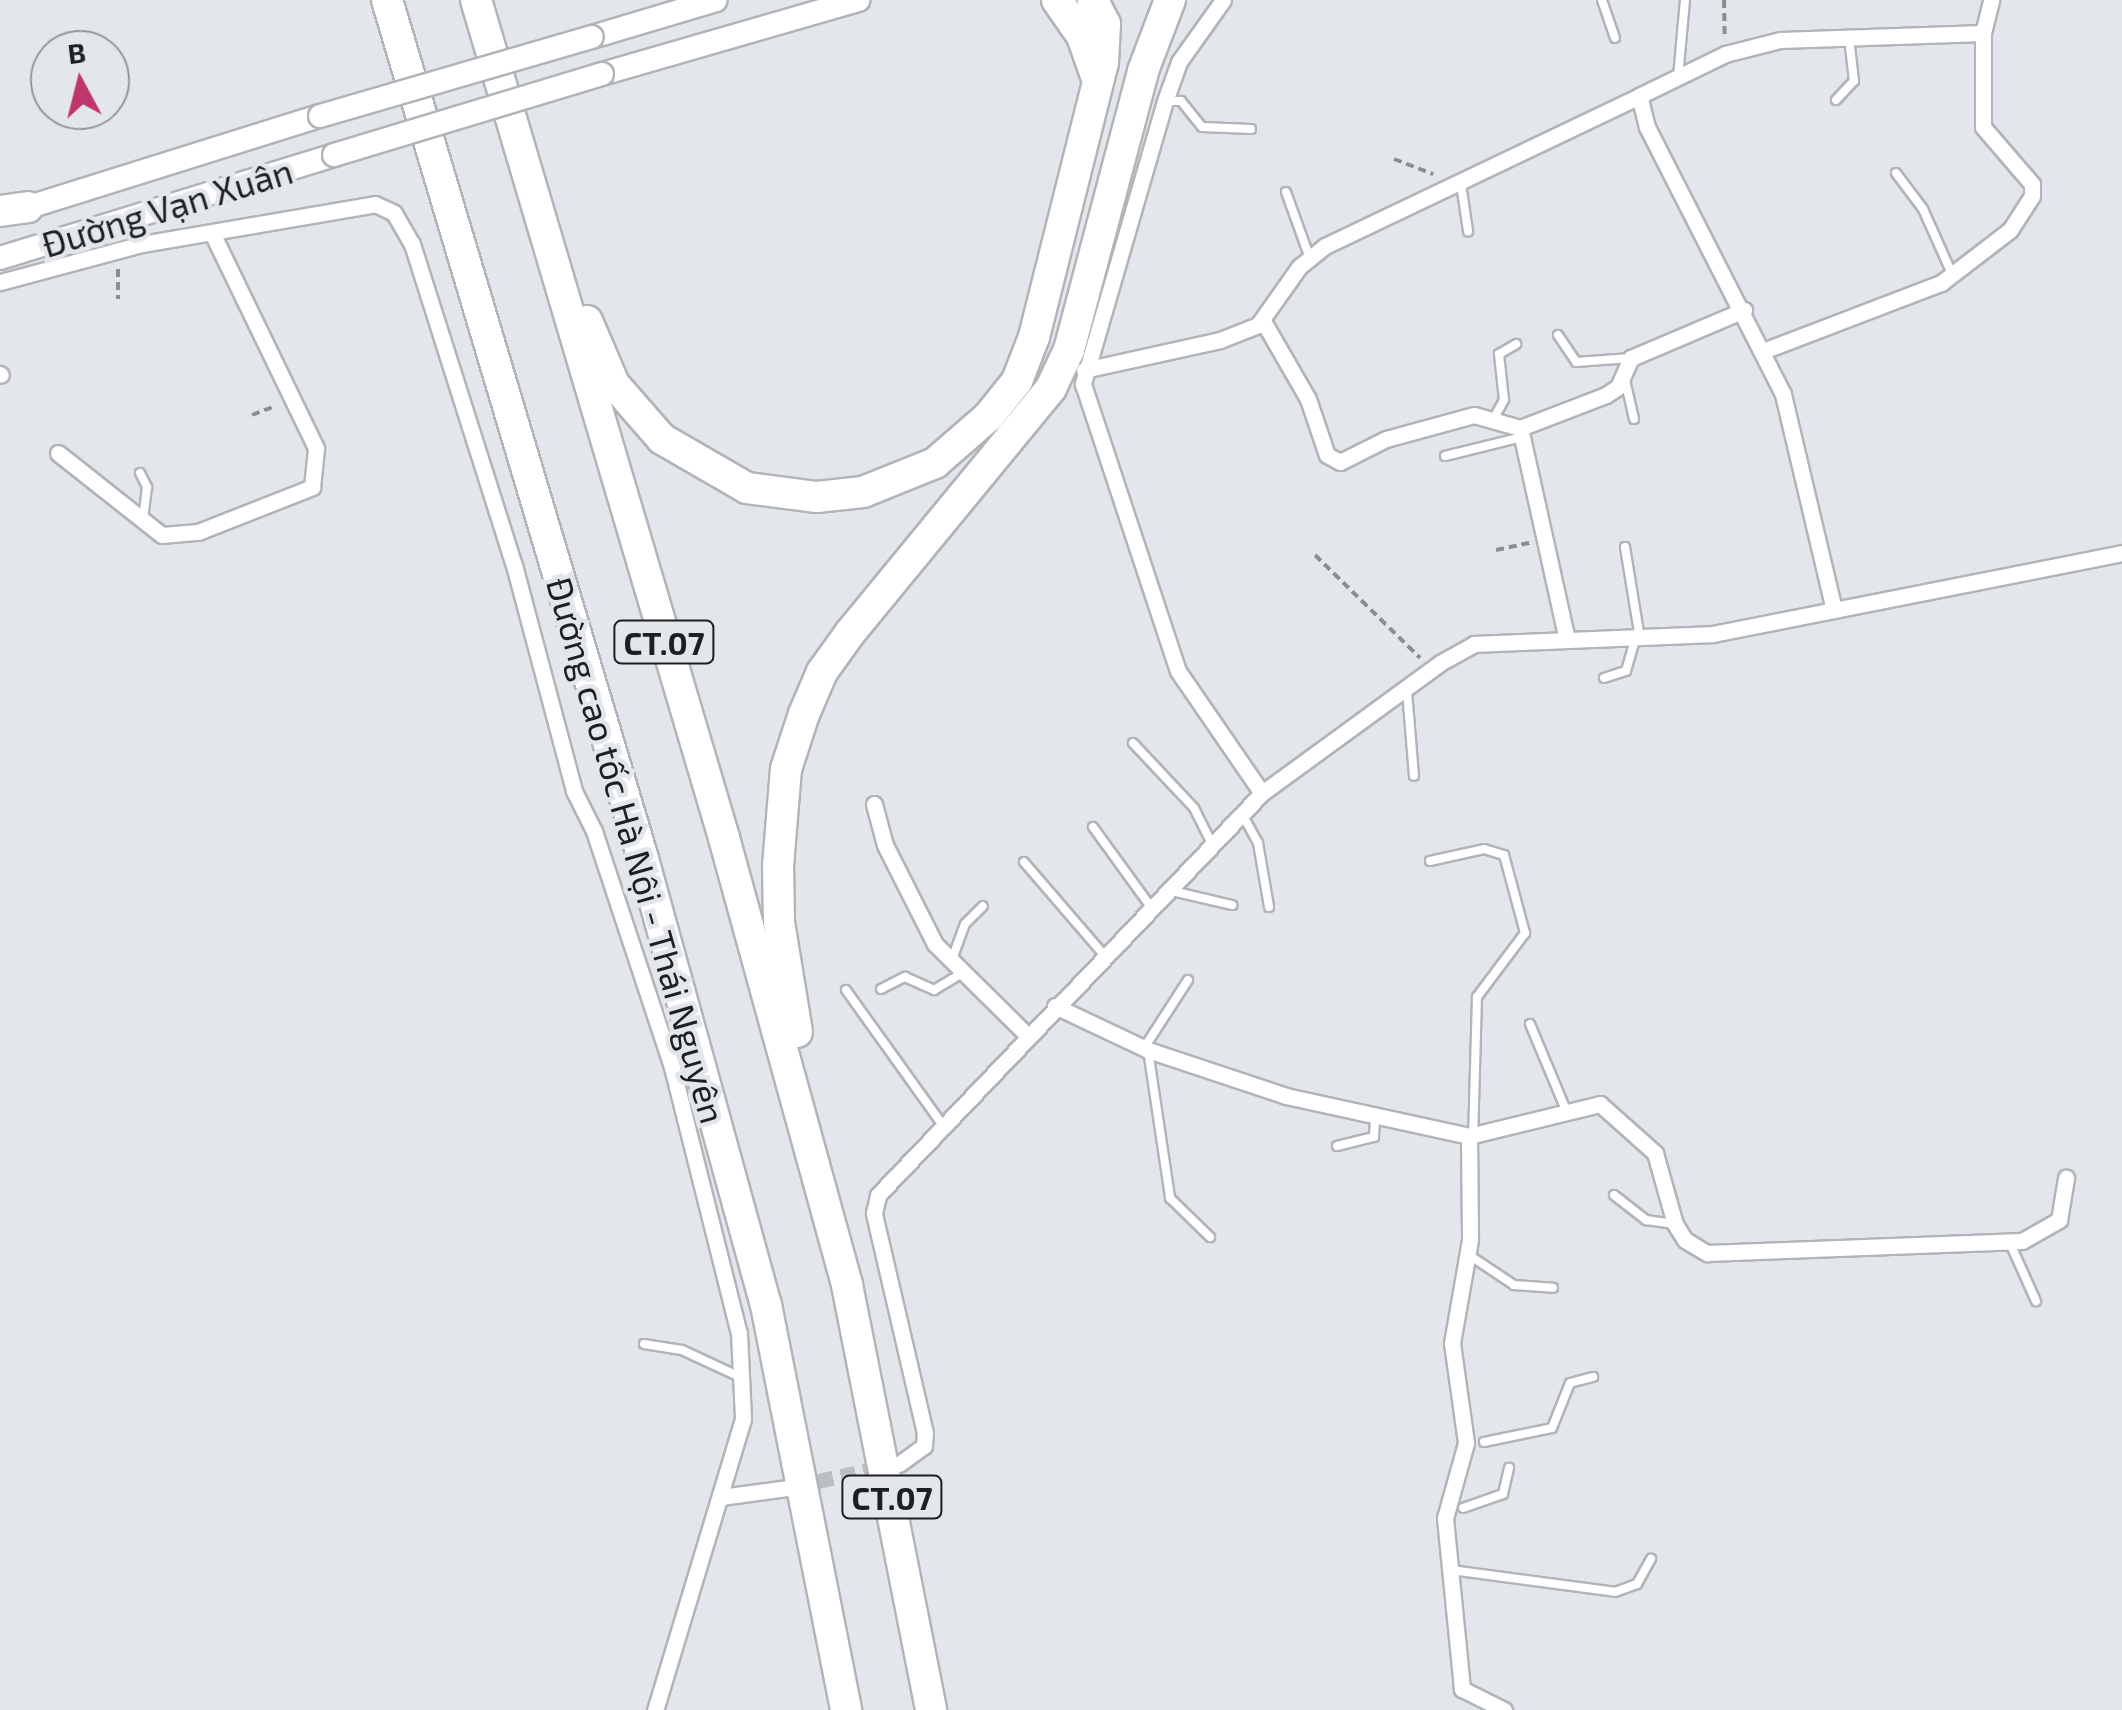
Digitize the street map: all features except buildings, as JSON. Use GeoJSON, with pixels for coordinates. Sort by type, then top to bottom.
{"type":"FeatureCollection","features":[{"type":"Feature","properties":{"kind":"highway"},"geometry":{"type":"LineString","coordinates":[[368,0],[577,704],[630,814]]}},
{"type":"Feature","properties":{"kind":"highway","name":"Đường cao tốc Hà Nội - Thái Nguyên"},"geometry":{"type":"LineString","coordinates":[[387,0],[630,814],[766,1306],[846,1710]]}},
{"type":"Feature","properties":{"kind":"highway","name":"CT.07"},"geometry":{"type":"LineString","coordinates":[[476,0],[724,838],[847,1285],[931,1710]]}},
{"type":"Feature","properties":{"kind":"highway"},"geometry":{"type":"LineString","coordinates":[[492,0],[594,345],[614,384],[684,455],[746,488],[783,496],[863,492],[899,482],[962,443],[1017,380],[1098,82],[1104,24],[1093,0]]}},
{"type":"Feature","properties":{"kind":"highway"},"geometry":{"type":"LineString","coordinates":[[1057,0],[1082,36],[1098,82]]}},
{"type":"Feature","properties":{"kind":"highway"},"geometry":{"type":"LineString","coordinates":[[847,1285],[827,1147],[790,1003],[780,922],[786,769],[822,672],[1050,388],[1069,350],[1142,71],[1170,0]]}},
{"type":"Feature","properties":{"kind":"highway"},"geometry":{"type":"LineString","coordinates":[[1142,71],[1189,0]]}},
{"type":"Feature","properties":{"kind":"main road","name":"Đường Vạn Xuân"},"geometry":{"type":"LineString","coordinates":[[9,212],[716,0]]}},
{"type":"Feature","properties":{"kind":"main road","name":"Đường Vạn Xuân"},"geometry":{"type":"LineString","coordinates":[[0,258],[602,74],[860,0]]}},
{"type":"Feature","properties":{"kind":"street"},"geometry":{"type":"LineString","coordinates":[[1223,0],[1180,62],[1165,101],[1113,296],[1084,370],[1083,384],[1178,672],[1262,793]]}},
{"type":"Feature","properties":{"kind":"street"},"geometry":{"type":"LineString","coordinates":[[1763,351],[1953,276],[2010,230],[2032,196],[2029,173],[1984,127],[1983,33],[1991,0]]}},
{"type":"Feature","properties":{"kind":"street"},"geometry":{"type":"LineString","coordinates":[[1084,370],[1220,340],[1264,321],[1309,256],[1725,54],[1780,40],[1983,33]]}},
{"type":"Feature","properties":{"kind":"street"},"geometry":{"type":"LineString","coordinates":[[1639,96],[1647,127],[1763,351],[1807,475],[1834,610]]}},
{"type":"Feature","properties":{"kind":"street"},"geometry":{"type":"LineString","coordinates":[[0,282],[115,250],[213,236],[375,204],[394,212],[412,244],[514,565],[574,790],[594,831],[672,1067],[728,1274],[744,1378],[743,1419],[655,1710]]}},
{"type":"Feature","properties":{"kind":"street"},"geometry":{"type":"LineString","coordinates":[[58,452],[142,523],[162,535],[198,532],[312,487],[320,459],[213,236]]}},
{"type":"Feature","properties":{"kind":"street"},"geometry":{"type":"LineString","coordinates":[[1521,432],[1606,395],[1624,376],[1631,358],[1744,310]]}},
{"type":"Feature","properties":{"kind":"street"},"geometry":{"type":"LineString","coordinates":[[1264,321],[1284,350],[1332,460],[1351,460],[1380,442],[1450,420],[1494,418],[1521,432]]}},
{"type":"Feature","properties":{"kind":"street"},"geometry":{"type":"LineString","coordinates":[[1521,432],[1567,640]]}},
{"type":"Feature","properties":{"kind":"street"},"geometry":{"type":"LineString","coordinates":[[900,1464],[924,1446],[926,1434],[874,1203],[942,1124],[1262,793],[1428,671],[1492,640],[1713,634],[2122,554]]}},
{"type":"Feature","properties":{"kind":"street"},"geometry":{"type":"LineString","coordinates":[[874,804],[885,845],[956,968],[1027,1035]]}},
{"type":"Feature","properties":{"kind":"street"},"geometry":{"type":"LineString","coordinates":[[1055,1006],[1146,1049],[1286,1096],[1471,1136],[1600,1104],[1650,1146],[1676,1224],[1685,1240],[1706,1252],[2009,1241],[2038,1235],[2059,1220],[2066,1178]]}},
{"type":"Feature","properties":{"kind":"street"},"geometry":{"type":"LineString","coordinates":[[1471,1136],[1468,1254],[1452,1344],[1475,1443],[1455,1509],[1450,1570],[1462,1690],[1504,1710]]}},
{"type":"Feature","properties":{"kind":"street"},"geometry":{"type":"LineString","coordinates":[[721,1498],[788,1488]]}},
{"type":"Feature","properties":{"kind":"lane"},"geometry":{"type":"LineString","coordinates":[[1602,0],[1616,38]]}},
{"type":"Feature","properties":{"kind":"lane"},"geometry":{"type":"LineString","coordinates":[[1678,77],[1684,0]]}},
{"type":"Feature","properties":{"kind":"lane"},"geometry":{"type":"LineString","coordinates":[[1836,100],[1854,81],[1849,38]]}},
{"type":"Feature","properties":{"kind":"lane"},"geometry":{"type":"LineString","coordinates":[[1165,101],[1182,101],[1202,127],[1251,129]]}},
{"type":"Feature","properties":{"kind":"lane"},"geometry":{"type":"LineString","coordinates":[[1896,173],[1923,209],[1953,276]]}},
{"type":"Feature","properties":{"kind":"lane"},"geometry":{"type":"LineString","coordinates":[[1456,187],[1468,231]]}},
{"type":"Feature","properties":{"kind":"lane"},"geometry":{"type":"LineString","coordinates":[[1286,192],[1309,256]]}},
{"type":"Feature","properties":{"kind":"lane"},"geometry":{"type":"LineString","coordinates":[[1558,335],[1576,362],[1631,358]]}},
{"type":"Feature","properties":{"kind":"lane"},"geometry":{"type":"LineString","coordinates":[[1494,418],[1504,400],[1498,354],[1516,344]]}},
{"type":"Feature","properties":{"kind":"lane"},"geometry":{"type":"LineString","coordinates":[[1624,376],[1634,418]]}},
{"type":"Feature","properties":{"kind":"lane"},"geometry":{"type":"LineString","coordinates":[[1445,456],[1521,432]]}},
{"type":"Feature","properties":{"kind":"lane"},"geometry":{"type":"LineString","coordinates":[[140,473],[146,488],[142,523]]}},
{"type":"Feature","properties":{"kind":"lane"},"geometry":{"type":"LineString","coordinates":[[1604,678],[1626,671],[1638,639],[1624,547]]}},
{"type":"Feature","properties":{"kind":"lane"},"geometry":{"type":"LineString","coordinates":[[1406,686],[1414,776]]}},
{"type":"Feature","properties":{"kind":"lane"},"geometry":{"type":"LineString","coordinates":[[1133,743],[1194,808],[1212,844]]}},
{"type":"Feature","properties":{"kind":"lane"},"geometry":{"type":"LineString","coordinates":[[1242,814],[1258,843],[1269,906]]}},
{"type":"Feature","properties":{"kind":"lane"},"geometry":{"type":"LineString","coordinates":[[1093,827],[1151,907]]}},
{"type":"Feature","properties":{"kind":"lane"},"geometry":{"type":"LineString","coordinates":[[1430,861],[1484,849],[1504,856],[1525,933],[1477,997],[1471,1136]]}},
{"type":"Feature","properties":{"kind":"lane"},"geometry":{"type":"LineString","coordinates":[[1024,862],[1104,955]]}},
{"type":"Feature","properties":{"kind":"lane"},"geometry":{"type":"LineString","coordinates":[[1168,890],[1232,905]]}},
{"type":"Feature","properties":{"kind":"lane"},"geometry":{"type":"LineString","coordinates":[[881,989],[905,977],[934,990],[956,968],[965,924],[982,906]]}},
{"type":"Feature","properties":{"kind":"lane"},"geometry":{"type":"LineString","coordinates":[[1188,980],[1146,1049],[1170,1198],[1210,1237]]}},
{"type":"Feature","properties":{"kind":"lane"},"geometry":{"type":"LineString","coordinates":[[846,990],[942,1124]]}},
{"type":"Feature","properties":{"kind":"lane"},"geometry":{"type":"LineString","coordinates":[[1530,1024],[1566,1110]]}},
{"type":"Feature","properties":{"kind":"lane"},"geometry":{"type":"LineString","coordinates":[[1338,1146],[1376,1135],[1374,1112]]}},
{"type":"Feature","properties":{"kind":"lane"},"geometry":{"type":"LineString","coordinates":[[1614,1195],[1646,1220],[1676,1224]]}},
{"type":"Feature","properties":{"kind":"lane"},"geometry":{"type":"LineString","coordinates":[[2009,1241],[2036,1301]]}},
{"type":"Feature","properties":{"kind":"lane"},"geometry":{"type":"LineString","coordinates":[[1468,1254],[1514,1285],[1553,1288]]}},
{"type":"Feature","properties":{"kind":"lane"},"geometry":{"type":"LineString","coordinates":[[644,1344],[682,1350],[744,1378]]}},
{"type":"Feature","properties":{"kind":"lane"},"geometry":{"type":"LineString","coordinates":[[1475,1443],[1552,1428],[1570,1383],[1593,1377]]}},
{"type":"Feature","properties":{"kind":"lane"},"geometry":{"type":"LineString","coordinates":[[1455,1509],[1503,1494],[1509,1468]]}},
{"type":"Feature","properties":{"kind":"lane"},"geometry":{"type":"LineString","coordinates":[[1450,1570],[1615,1592],[1637,1584],[1651,1559]]}},
{"type":"Feature","properties":{"kind":"path"},"geometry":{"type":"LineString","coordinates":[[1724,0],[1725,54]]}},
{"type":"Feature","properties":{"kind":"path"},"geometry":{"type":"LineString","coordinates":[[1394,158],[1456,187]]}},
{"type":"Feature","properties":{"kind":"path"},"geometry":{"type":"LineString","coordinates":[[115,250],[118,299]]}},
{"type":"Feature","properties":{"kind":"path"},"geometry":{"type":"LineString","coordinates":[[252,416],[294,399]]}},
{"type":"Feature","properties":{"kind":"path"},"geometry":{"type":"LineString","coordinates":[[1496,550],[1545,540]]}},
{"type":"Feature","properties":{"kind":"path"},"geometry":{"type":"LineString","coordinates":[[1315,555],[1335,581],[1408,644],[1428,671]]}},
{"type":"Feature","properties":{"kind":"tunnel"},"geometry":{"type":"LineString","coordinates":[[796,1486],[886,1466]]}}]}
